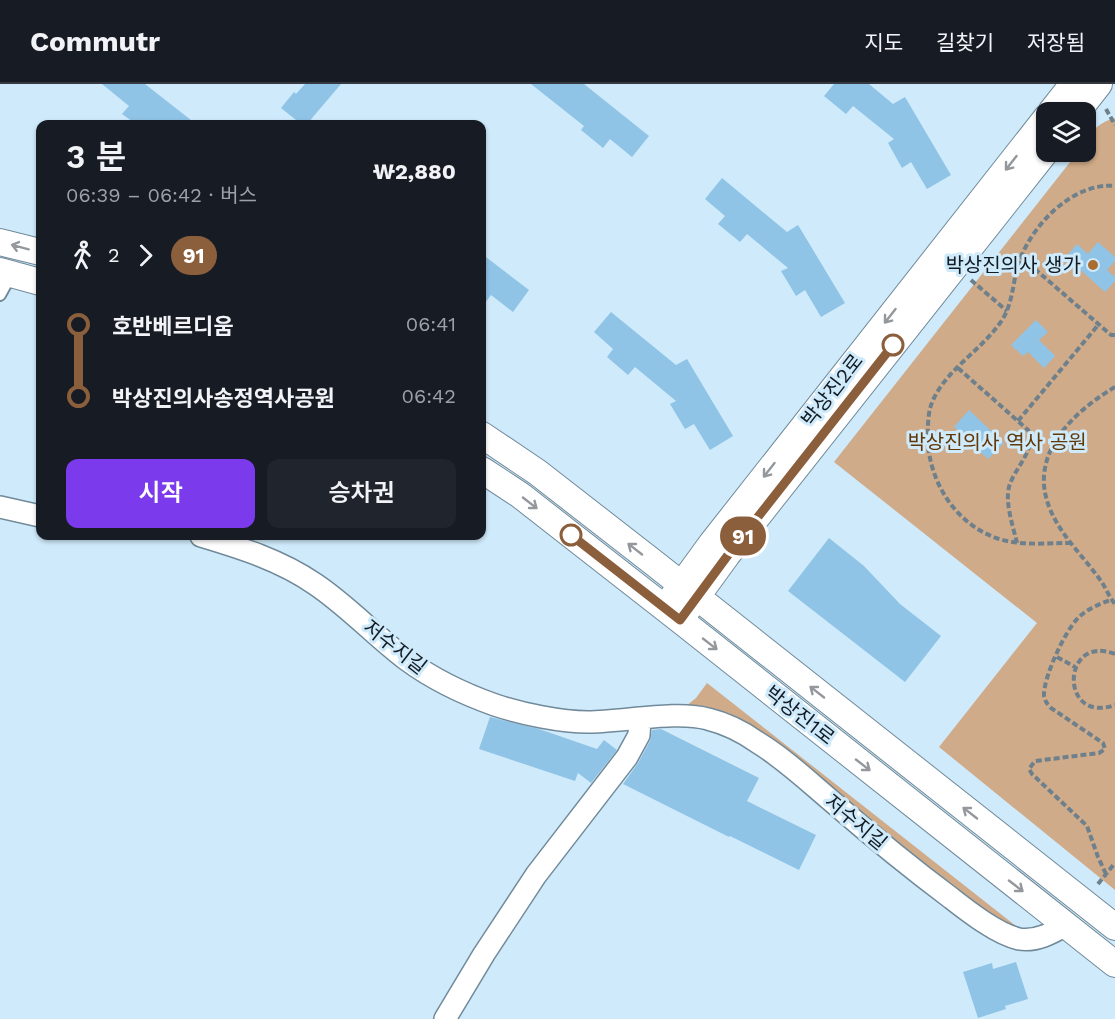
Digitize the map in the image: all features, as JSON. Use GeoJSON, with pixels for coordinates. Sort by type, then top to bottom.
{"type":"FeatureCollection","features":[{"type":"Feature","properties":{"kind":"street"},"geometry":{"type":"LineString","coordinates":[[1059,102],[1073,84]]}},
{"type":"Feature","properties":{"kind":"street","name":"박상진2로"},"geometry":{"type":"LineString","coordinates":[[689,591],[711,543],[1036,131]]}},
{"type":"Feature","properties":{"kind":"street","name":"박상진2로"},"geometry":{"type":"LineString","coordinates":[[672,614],[689,591],[728,555],[1038,162]]}},
{"type":"Feature","properties":{"kind":"street"},"geometry":{"type":"LineString","coordinates":[[0,242],[36,251]]}},
{"type":"Feature","properties":{"kind":"street"},"geometry":{"type":"LineString","coordinates":[[4,280],[36,282]]}},
{"type":"Feature","properties":{"kind":"street","name":"박상진1로"},"geometry":{"type":"LineString","coordinates":[[486,438],[537,472],[1115,927]]}},
{"type":"Feature","properties":{"kind":"street","name":"박상진1로"},"geometry":{"type":"LineString","coordinates":[[486,473],[520,495],[1115,964]]}},
{"type":"Feature","properties":{"kind":"street"},"geometry":{"type":"LineString","coordinates":[[0,507],[36,515]]}},
{"type":"Feature","properties":{"kind":"street","name":"저수지길"},"geometry":{"type":"LineString","coordinates":[[214,540],[280,563],[314,583],[337,599],[408,660],[459,692],[499,706],[585,722],[681,716],[706,718],[729,727],[757,741],[785,762],[912,869],[962,907],[1002,933],[1022,939],[1033,939],[1066,925]]}},
{"type":"Feature","properties":{"kind":"street"},"geometry":{"type":"LineString","coordinates":[[446,1019],[484,954],[536,875],[631,751],[639,735],[639,719]]}},
{"type":"Feature","properties":{"kind":"path"},"geometry":{"type":"LineString","coordinates":[[1102,96],[1115,125]]}},
{"type":"Feature","properties":{"kind":"path"},"geometry":{"type":"LineString","coordinates":[[1071,543],[1017,543],[987,534],[970,524],[944,495],[931,470],[927,445],[930,407],[938,391],[992,333],[1007,311],[1021,257],[1032,238],[1053,211],[1086,190],[1104,185],[1115,186]]}},
{"type":"Feature","properties":{"kind":"path"},"geometry":{"type":"LineString","coordinates":[[1021,257],[1111,335],[1115,335]]}},
{"type":"Feature","properties":{"kind":"path"},"geometry":{"type":"LineString","coordinates":[[968,278],[1007,311]]}},
{"type":"Feature","properties":{"kind":"path"},"geometry":{"type":"LineString","coordinates":[[1018,421],[1099,324]]}},
{"type":"Feature","properties":{"kind":"path"},"geometry":{"type":"LineString","coordinates":[[958,368],[1028,430],[1030,440],[1028,450],[1009,486],[1010,507],[1017,543]]}},
{"type":"Feature","properties":{"kind":"path"},"geometry":{"type":"LineString","coordinates":[[1115,387],[1075,414],[1056,439],[1046,462],[1043,487],[1050,510],[1115,604]]}},
{"type":"Feature","properties":{"kind":"path"},"geometry":{"type":"LineString","coordinates":[[1106,874],[1087,826],[1029,769],[1035,761],[1099,753],[1105,749],[1103,743],[1047,704],[1044,693],[1066,634],[1078,618],[1092,607],[1111,600]]}},
{"type":"Feature","properties":{"kind":"path"},"geometry":{"type":"LineString","coordinates":[[1115,653],[1106,651],[1088,654],[1075,667],[1073,685],[1082,700],[1089,706],[1098,708],[1115,705]]}},
{"type":"Feature","properties":{"kind":"path"},"geometry":{"type":"LineString","coordinates":[[1057,657],[1075,667]]}},
{"type":"Feature","properties":{"kind":"path"},"geometry":{"type":"LineString","coordinates":[[1098,884],[1115,863]]}},
{"type":"Feature","properties":{"kind":"green space","name":"박상진의사 역사 공원"},"geometry":{"type":"Polygon","coordinates":[[[1115,118],[1115,890],[939,747],[1037,623],[834,462],[1070,162],[1096,162],[1096,128],[1115,118]]]}},
{"type":"Feature","properties":{"kind":"green space"},"geometry":{"type":"Polygon","coordinates":[[[707,683],[1016,926],[1015,928],[998,921],[686,706],[696,698],[707,683]]]}},
{"type":"Feature","properties":{"kind":"building"},"geometry":{"type":"Polygon","coordinates":[[[102,84],[145,84],[191,120],[130,120],[122,114],[129,106],[102,84]]]}},
{"type":"Feature","properties":{"kind":"building"},"geometry":{"type":"Polygon","coordinates":[[[305,84],[341,84],[310,120],[296,120],[281,108],[294,92],[296,94],[305,84]]]}},
{"type":"Feature","properties":{"kind":"building"},"geometry":{"type":"Polygon","coordinates":[[[531,84],[584,84],[649,136],[632,157],[610,139],[603,148],[581,130],[584,126],[531,84]]]}},
{"type":"Feature","properties":{"kind":"building"},"geometry":{"type":"Polygon","coordinates":[[[834,84],[869,84],[893,104],[905,97],[951,175],[927,189],[911,162],[902,168],[888,143],[894,139],[853,106],[846,114],[824,96],[834,84]]]}},
{"type":"Feature","properties":{"kind":"building"},"geometry":{"type":"Polygon","coordinates":[[[722,178],[787,232],[798,225],[845,303],[821,317],[805,290],[796,296],[781,271],[788,268],[747,234],[740,242],[718,224],[725,216],[705,199],[722,178]]]}},
{"type":"Feature","properties":{"kind":"building","name":"박상진의사 생가"},"geometry":{"type":"Polygon","coordinates":[[[1098,242],[1115,257],[1115,261],[1107,270],[1115,277],[1115,281],[1105,292],[1066,257],[1077,244],[1088,254],[1098,242]]]}},
{"type":"Feature","properties":{"kind":"building"},"geometry":{"type":"Polygon","coordinates":[[[486,257],[529,290],[513,312],[491,295],[486,302],[486,257]]]}},
{"type":"Feature","properties":{"kind":"building"},"geometry":{"type":"Polygon","coordinates":[[[611,312],[676,365],[687,359],[733,436],[710,450],[694,424],[685,429],[670,404],[676,401],[635,367],[628,375],[607,357],[613,349],[594,332],[611,312]]]}},
{"type":"Feature","properties":{"kind":"building","name":"박상진의사 생가"},"geometry":{"type":"Polygon","coordinates":[[[1036,320],[1048,332],[1039,340],[1055,356],[1044,368],[1028,352],[1023,356],[1011,345],[1036,320]]]}},
{"type":"Feature","properties":{"kind":"building"},"geometry":{"type":"Polygon","coordinates":[[[969,410],[1004,443],[988,459],[954,427],[969,410]]]}},
{"type":"Feature","properties":{"kind":"building"},"geometry":{"type":"Polygon","coordinates":[[[829,538],[864,566],[900,604],[941,636],[905,682],[788,591],[829,538]]]}},
{"type":"Feature","properties":{"kind":"building"},"geometry":{"type":"Polygon","coordinates":[[[490,717],[539,729],[597,749],[604,740],[617,750],[591,783],[578,773],[575,781],[479,749],[490,717]]]}},
{"type":"Feature","properties":{"kind":"building"},"geometry":{"type":"Polygon","coordinates":[[[661,729],[759,778],[747,801],[816,835],[799,870],[623,784],[650,741],[652,730],[661,729]]]}},
{"type":"Feature","properties":{"kind":"building"},"geometry":{"type":"Polygon","coordinates":[[[1016,962],[1028,999],[978,1018],[963,972],[992,963],[993,969],[1016,962]]]}},
{"type":"Feature","properties":{"kind":"bus line","name":"91"},"geometry":{"type":"LineString","coordinates":[[571,535],[680,620],[728,555],[893,345]]}},
{"type":"Feature","properties":{"kind":"place","name":"박상진의사 생가"},"geometry":{"type":"Point","coordinates":[1093,265]}}]}
